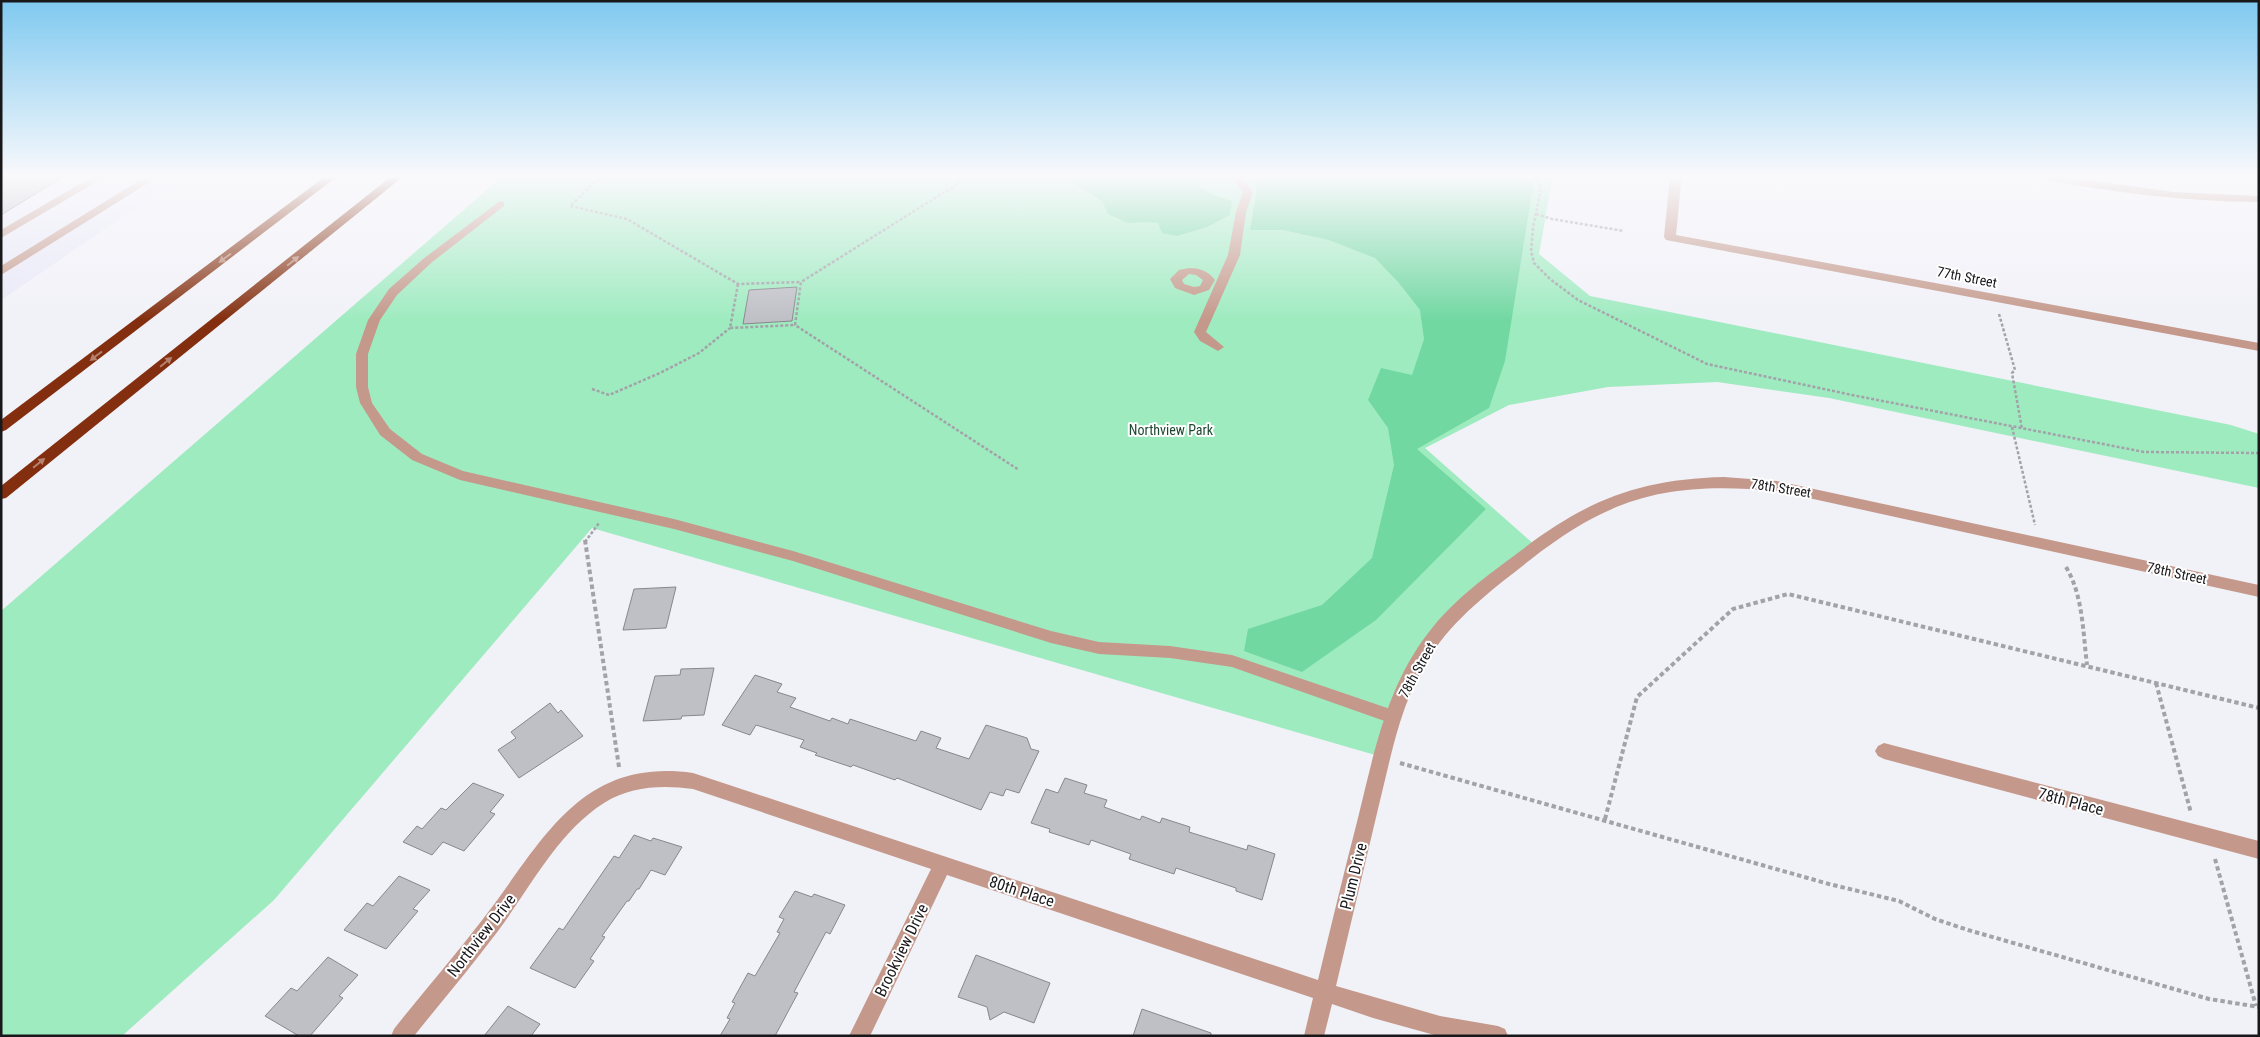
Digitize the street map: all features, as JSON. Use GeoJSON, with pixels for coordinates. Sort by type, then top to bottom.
{"type":"FeatureCollection","features":[{"type":"Feature","properties":{"kind":"highway"},"geometry":{"type":"LineString","coordinates":[[1,428],[270,223]]}},
{"type":"Feature","properties":{"kind":"highway"},"geometry":{"type":"LineString","coordinates":[[1,494],[339,223]]}},
{"type":"Feature","properties":{"kind":"street"},"geometry":{"type":"LineString","coordinates":[[1,271],[78,223]]}},
{"type":"Feature","properties":{"kind":"street","name":"77th Street"},"geometry":{"type":"LineString","coordinates":[[1671,223],[1670,237],[2259,347]]}},
{"type":"Feature","properties":{"kind":"street","name":"78th Street"},"geometry":{"type":"LineString","coordinates":[[1393,717],[1405,686],[1424,652],[1446,621],[1472,595],[1575,520],[1617,499],[1665,486],[1692,483],[1767,485],[1823,495],[2259,591]]}},
{"type":"Feature","properties":{"kind":"street","name":"Plum Drive"},"geometry":{"type":"LineString","coordinates":[[1314,1036],[1393,717]]}},
{"type":"Feature","properties":{"kind":"street","name":"78th Place"},"geometry":{"type":"LineString","coordinates":[[1884,751],[2259,850]]}},
{"type":"Feature","properties":{"kind":"street","name":"80th Place"},"geometry":{"type":"LineString","coordinates":[[559,833],[577,813],[591,802],[622,785],[654,778],[669,777],[693,781],[1324,991],[1440,1026],[1498,1036]]}},
{"type":"Feature","properties":{"kind":"street","name":"Northview Drive"},"geometry":{"type":"LineString","coordinates":[[401,1036],[489,927],[559,833]]}},
{"type":"Feature","properties":{"kind":"street","name":"Brookview Drive"},"geometry":{"type":"LineString","coordinates":[[859,1036],[943,864]]}},
{"type":"Feature","properties":{"kind":"lane"},"geometry":{"type":"LineString","coordinates":[[1,235],[21,223]]}},
{"type":"Feature","properties":{"kind":"lane"},"geometry":{"type":"LineString","coordinates":[[475,223],[427,261],[393,292],[374,320],[362,354],[362,387],[366,403],[385,432],[417,457],[460,475],[674,524],[793,556],[1051,637],[1099,648],[1170,652],[1232,661],[1393,717]]}},
{"type":"Feature","properties":{"kind":"lane"},"geometry":{"type":"LineString","coordinates":[[1218,347],[1204,338],[1200,332],[1214,285],[1234,255],[1239,223]]}},
{"type":"Feature","properties":{"kind":"path"},"geometry":{"type":"LineString","coordinates":[[635,223],[738,284],[801,282],[895,223]]}},
{"type":"Feature","properties":{"kind":"path"},"geometry":{"type":"LineString","coordinates":[[1535,223],[1531,251],[1534,263],[1550,279],[1578,300],[1707,364],[1742,373],[2144,452],[2259,453]]}},
{"type":"Feature","properties":{"kind":"path"},"geometry":{"type":"LineString","coordinates":[[1578,223],[1624,231]]}},
{"type":"Feature","properties":{"kind":"path"},"geometry":{"type":"LineString","coordinates":[[795,325],[801,282]]}},
{"type":"Feature","properties":{"kind":"path"},"geometry":{"type":"LineString","coordinates":[[730,328],[738,284]]}},
{"type":"Feature","properties":{"kind":"path"},"geometry":{"type":"LineString","coordinates":[[1999,312],[2015,370],[2012,373],[2022,429]]}},
{"type":"Feature","properties":{"kind":"path"},"geometry":{"type":"LineString","coordinates":[[592,390],[609,395],[660,373],[699,352],[730,328],[795,325],[1019,470]]}},
{"type":"Feature","properties":{"kind":"path"},"geometry":{"type":"LineString","coordinates":[[2012,427],[2038,542]]}},
{"type":"Feature","properties":{"kind":"path"},"geometry":{"type":"LineString","coordinates":[[610,509],[585,540],[622,785]]}},
{"type":"Feature","properties":{"kind":"path"},"geometry":{"type":"LineString","coordinates":[[2056,546],[2060,562],[2068,568],[2070,574],[2087,666]]}},
{"type":"Feature","properties":{"kind":"path"},"geometry":{"type":"LineString","coordinates":[[1605,819],[1637,697],[1733,609],[1788,594],[2259,708]]}},
{"type":"Feature","properties":{"kind":"path"},"geometry":{"type":"LineString","coordinates":[[1382,757],[1829,884],[1899,901],[1935,919],[2017,945],[2210,999],[2257,1007],[2227,898],[2202,836],[2156,683]]}},
{"type":"Feature","properties":{"kind":"shaded area"},"geometry":{"type":"Polygon","coordinates":[[[1,223],[113,223],[1,300],[1,223]]]}},
{"type":"Feature","properties":{"kind":"green space","name":"Northview Park"},"geometry":{"type":"Polygon","coordinates":[[[448,223],[1544,223],[1539,254],[1590,296],[2231,425],[2259,434],[2259,488],[1829,398],[1717,382],[1608,387],[1509,405],[1425,448],[1537,547],[1424,651],[1382,757],[592,528],[274,900],[122,1036],[1,1036],[1,611],[448,223]]]}},
{"type":"Feature","properties":{"kind":"green space"},"geometry":{"type":"Polygon","coordinates":[[[1158,223],[1214,223],[1177,236],[1162,233],[1158,223]]]}},
{"type":"Feature","properties":{"kind":"green space"},"geometry":{"type":"Polygon","coordinates":[[[1251,223],[1527,223],[1505,361],[1489,408],[1417,449],[1486,509],[1376,620],[1302,672],[1244,651],[1248,629],[1322,605],[1372,558],[1394,465],[1388,428],[1368,400],[1381,368],[1412,375],[1424,339],[1420,310],[1399,283],[1375,258],[1329,240],[1283,230],[1250,230],[1251,223]]]}},
{"type":"Feature","properties":{"kind":"building"},"geometry":{"type":"Polygon","coordinates":[[[797,287],[792,321],[743,324],[749,290],[797,287]]]}},
{"type":"Feature","properties":{"kind":"building"},"geometry":{"type":"Polygon","coordinates":[[[676,587],[666,628],[623,630],[634,589],[676,587]]]}},
{"type":"Feature","properties":{"kind":"building"},"geometry":{"type":"Polygon","coordinates":[[[714,668],[704,715],[682,716],[681,719],[643,721],[655,676],[680,675],[681,669],[714,668]]]}},
{"type":"Feature","properties":{"kind":"building"},"geometry":{"type":"Polygon","coordinates":[[[755,675],[782,684],[777,692],[796,698],[790,707],[830,721],[832,718],[848,724],[850,719],[916,741],[921,731],[941,738],[936,748],[969,759],[986,725],[1027,738],[1031,749],[1039,751],[1019,793],[1006,789],[1003,796],[990,792],[981,810],[897,778],[895,780],[853,765],[851,767],[815,755],[817,753],[800,747],[804,740],[756,725],[750,735],[722,725],[755,675]]]}},
{"type":"Feature","properties":{"kind":"building"},"geometry":{"type":"Polygon","coordinates":[[[550,703],[558,713],[561,710],[583,736],[519,778],[498,750],[516,738],[511,732],[550,703]]]}},
{"type":"Feature","properties":{"kind":"building"},"geometry":{"type":"Polygon","coordinates":[[[1065,778],[1087,785],[1084,793],[1107,800],[1104,807],[1140,820],[1142,816],[1160,823],[1162,818],[1190,827],[1189,832],[1247,850],[1248,845],[1275,854],[1262,900],[1236,891],[1236,888],[1176,868],[1174,874],[1129,859],[1131,854],[1091,840],[1089,845],[1049,832],[1050,829],[1031,823],[1046,789],[1058,793],[1065,778]]]}},
{"type":"Feature","properties":{"kind":"building"},"geometry":{"type":"Polygon","coordinates":[[[473,783],[504,795],[490,812],[495,814],[464,851],[443,842],[432,855],[403,842],[417,826],[422,829],[441,808],[446,810],[473,783]]]}},
{"type":"Feature","properties":{"kind":"building"},"geometry":{"type":"Polygon","coordinates":[[[634,835],[651,841],[653,838],[682,847],[665,875],[651,870],[639,889],[627,901],[602,936],[605,937],[590,959],[594,961],[575,988],[530,968],[559,928],[563,930],[614,856],[619,858],[634,835]]]}},
{"type":"Feature","properties":{"kind":"building"},"geometry":{"type":"Polygon","coordinates":[[[399,876],[430,890],[413,909],[418,911],[386,949],[344,930],[367,903],[373,906],[399,876]]]}},
{"type":"Feature","properties":{"kind":"building"},"geometry":{"type":"Polygon","coordinates":[[[795,891],[812,897],[814,894],[845,905],[830,934],[826,932],[794,992],[798,993],[775,1036],[720,1036],[730,1019],[727,1018],[735,1003],[732,1002],[748,973],[755,976],[780,933],[777,932],[784,919],[779,917],[795,891]]]}},
{"type":"Feature","properties":{"kind":"building"},"geometry":{"type":"Polygon","coordinates":[[[976,955],[1050,983],[1034,1023],[1004,1012],[990,1020],[987,1007],[958,997],[976,955]]]}},
{"type":"Feature","properties":{"kind":"building"},"geometry":{"type":"Polygon","coordinates":[[[328,957],[358,975],[339,996],[343,998],[310,1036],[299,1036],[265,1016],[291,988],[297,991],[328,957]]]}},
{"type":"Feature","properties":{"kind":"building"},"geometry":{"type":"Polygon","coordinates":[[[508,1006],[540,1024],[531,1036],[484,1036],[508,1006]]]}},
{"type":"Feature","properties":{"kind":"building"},"geometry":{"type":"Polygon","coordinates":[[[1142,1009],[1211,1033],[1211,1036],[1133,1036],[1142,1009]]]}}]}
